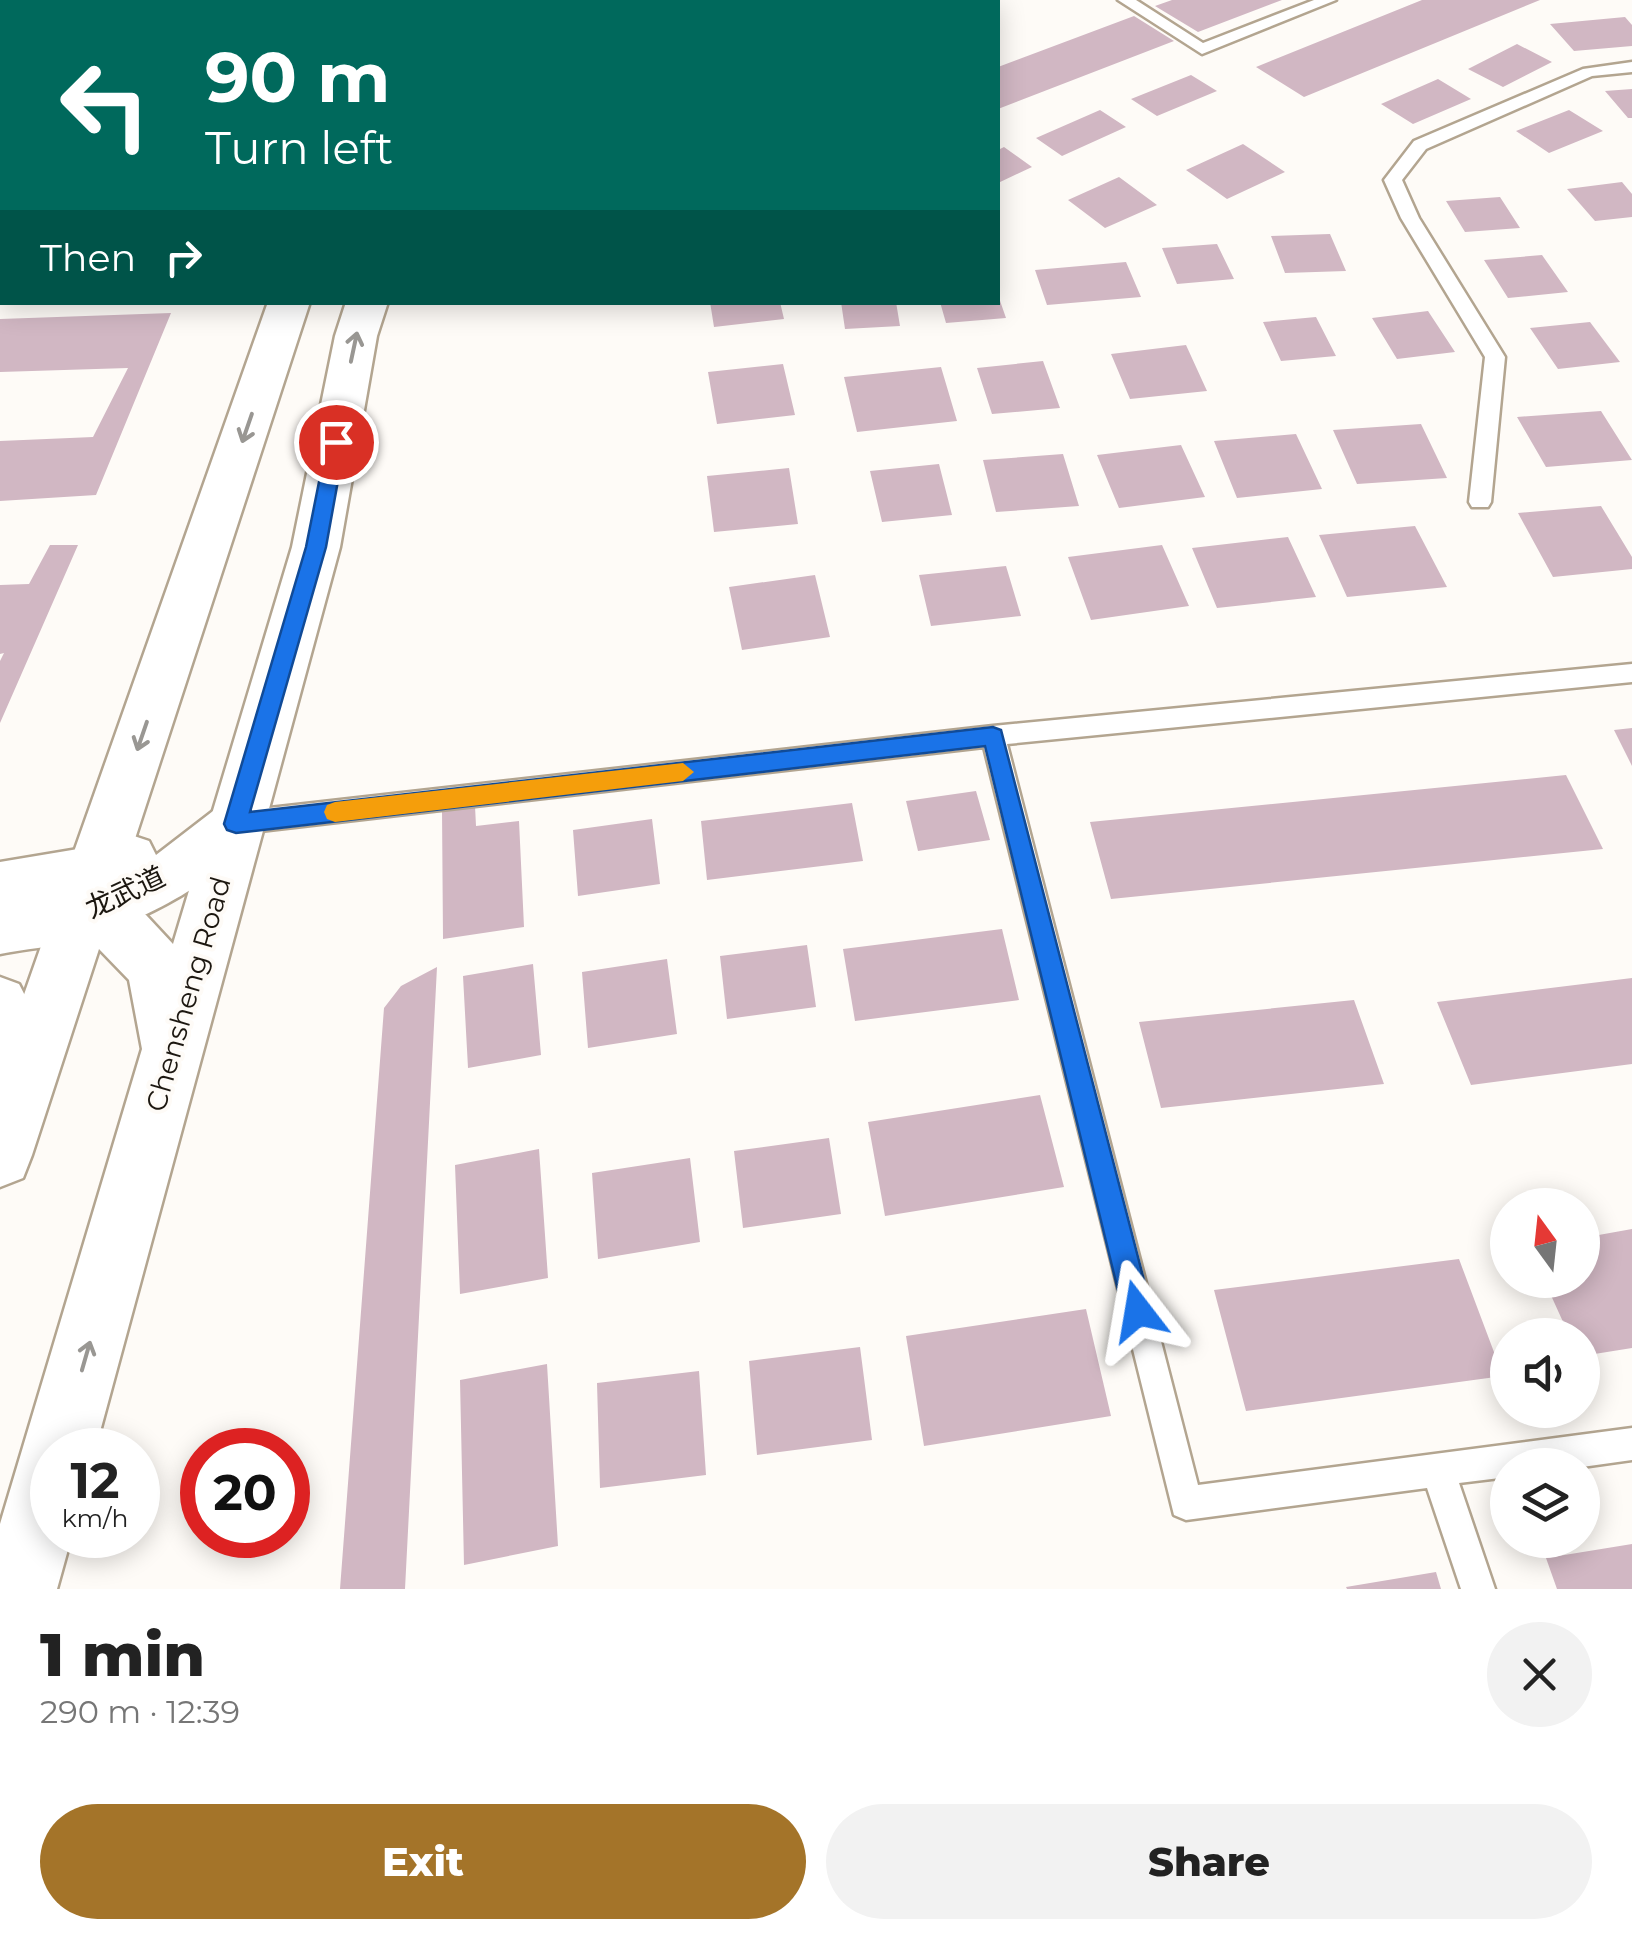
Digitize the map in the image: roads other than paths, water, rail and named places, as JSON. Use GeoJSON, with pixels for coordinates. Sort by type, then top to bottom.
{"type":"FeatureCollection","features":[{"type":"Feature","properties":{"kind":"main road"},"geometry":{"type":"LineString","coordinates":[[10,1128],[288,305]]}},
{"type":"Feature","properties":{"kind":"main road","name":"Chensheng Road"},"geometry":{"type":"LineString","coordinates":[[65,1428],[316,547],[356,336],[366,305]]}},
{"type":"Feature","properties":{"kind":"main road"},"geometry":{"type":"LineString","coordinates":[[0,901],[90,891]]}},
{"type":"Feature","properties":{"kind":"main road"},"geometry":{"type":"LineString","coordinates":[[90,891],[110,924],[132,938],[153,965],[173,1052]]}},
{"type":"Feature","properties":{"kind":"main road"},"geometry":{"type":"LineString","coordinates":[[19,1589],[30,1550]]}},
{"type":"Feature","properties":{"kind":"street","name":"龙武道"},"geometry":{"type":"LineString","coordinates":[[0,930],[90,891],[207,851],[236,824]]}},
{"type":"Feature","properties":{"kind":"street"},"geometry":{"type":"LineString","coordinates":[[0,885],[90,891]]}},
{"type":"Feature","properties":{"kind":"street"},"geometry":{"type":"LineString","coordinates":[[0,1002],[18,1047],[10,1128]]}},
{"type":"Feature","properties":{"kind":"lane"},"geometry":{"type":"LineString","coordinates":[[1126,0],[1202,49],[1328,0]]}},
{"type":"Feature","properties":{"kind":"lane"},"geometry":{"type":"LineString","coordinates":[[1480,502],[1495,357],[1410,218],[1393,180],[1420,145],[1589,72],[1632,67]]}},
{"type":"Feature","properties":{"kind":"lane"},"geometry":{"type":"LineString","coordinates":[[236,824],[993,736],[1632,673]]}},
{"type":"Feature","properties":{"kind":"lane"},"geometry":{"type":"LineString","coordinates":[[993,736],[1186,1502],[1632,1444]]}},
{"type":"Feature","properties":{"kind":"lane"},"geometry":{"type":"LineString","coordinates":[[1438,1470],[1478,1589]]}}]}
